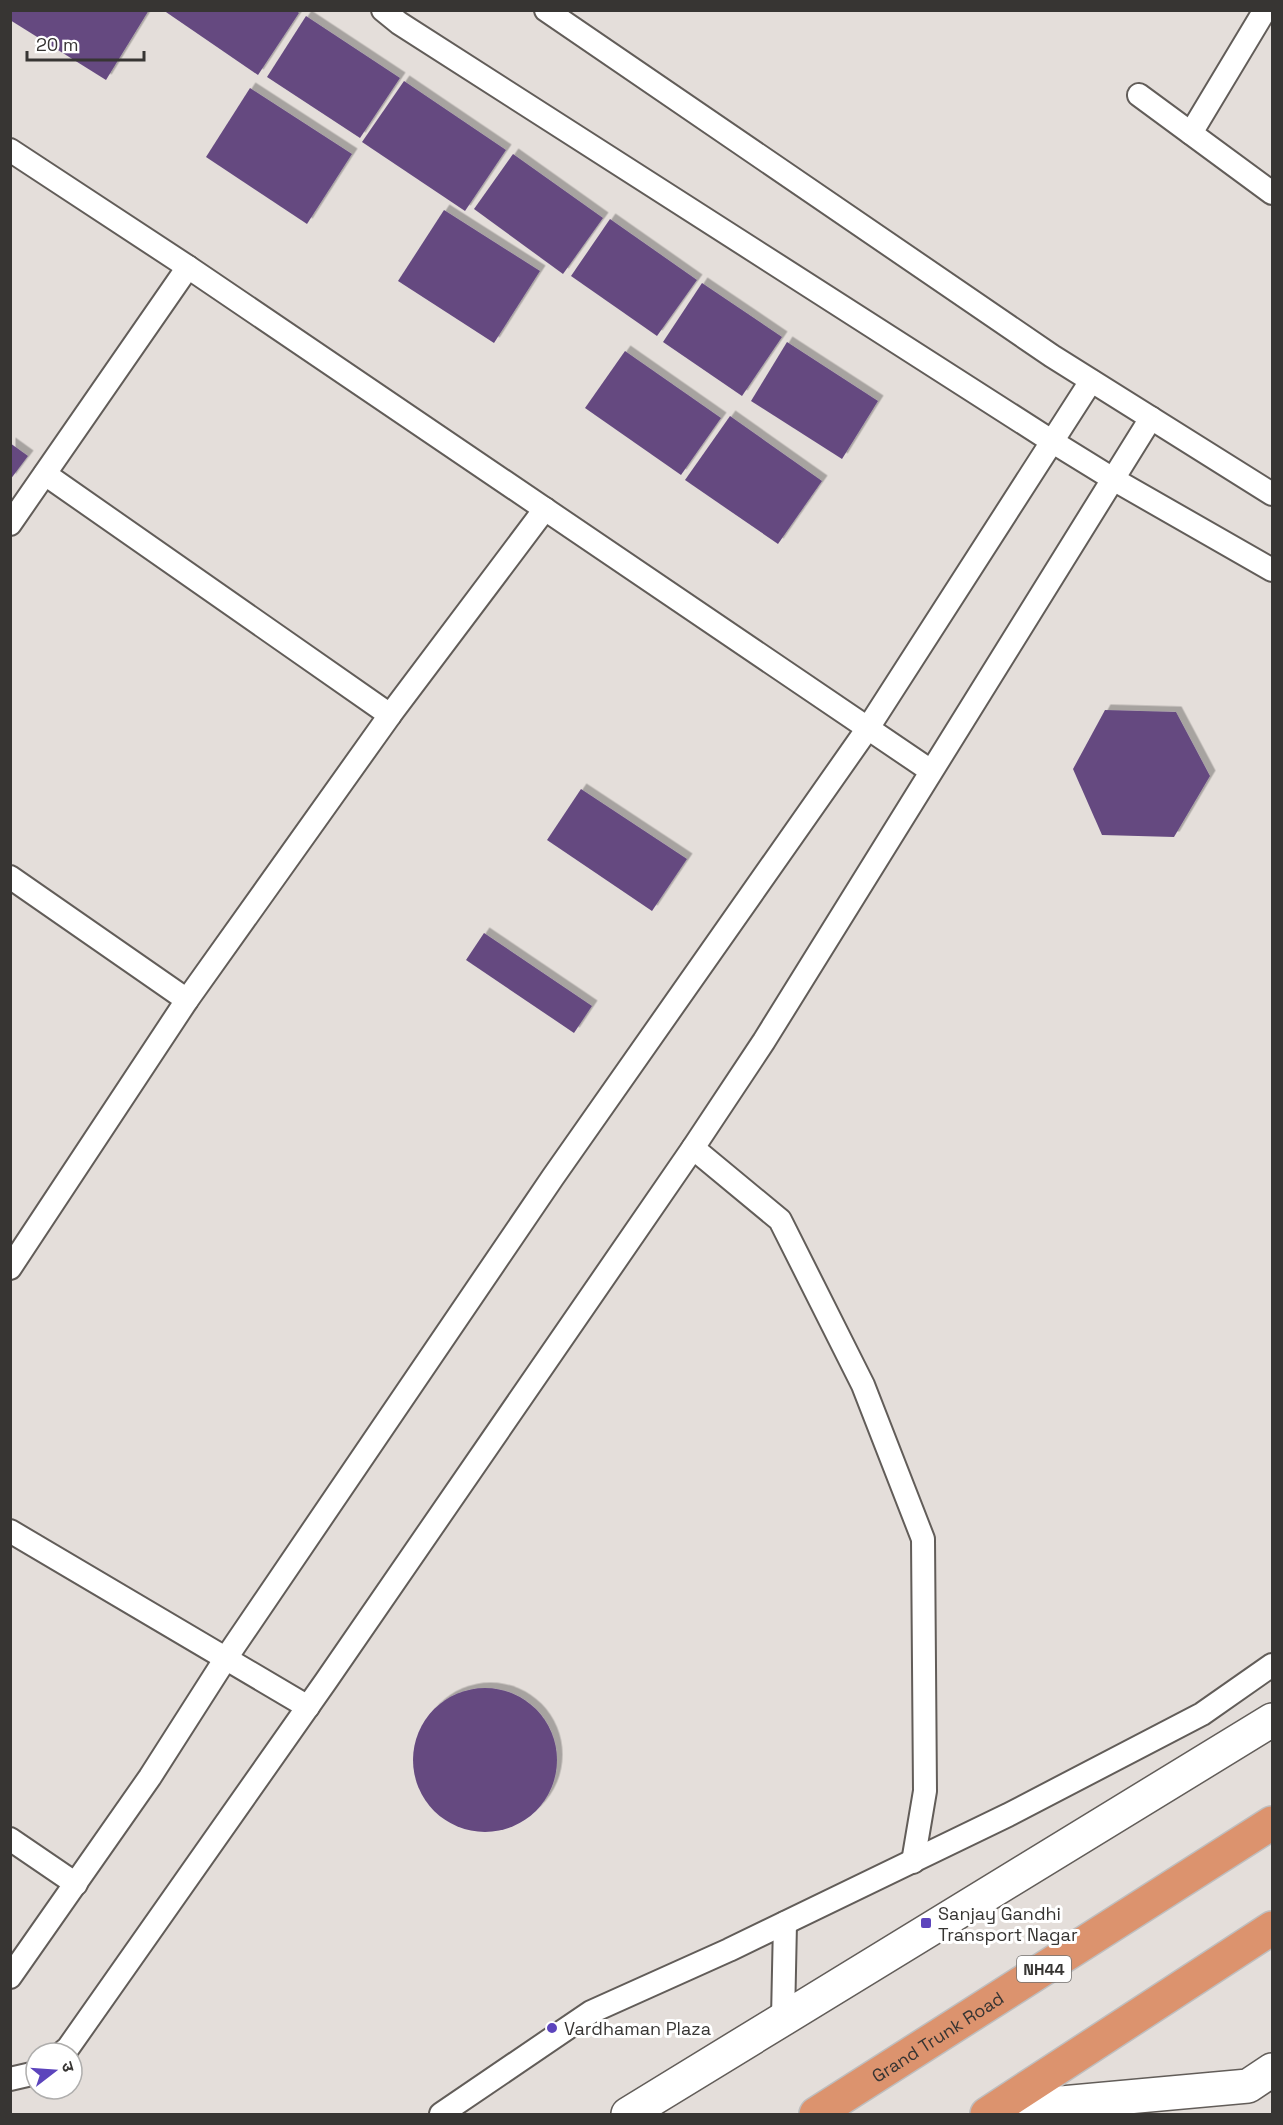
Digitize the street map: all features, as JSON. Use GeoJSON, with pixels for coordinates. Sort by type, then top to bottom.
{"type":"FeatureCollection","features":[{"type":"Feature","properties":{"kind":"highway","name":"Grand Trunk Road"},"geometry":{"type":"LineString","coordinates":[[816,2115],[1272,1823]]}},
{"type":"Feature","properties":{"kind":"highway"},"geometry":{"type":"LineString","coordinates":[[994,2113],[1272,1928]]}},
{"type":"Feature","properties":{"kind":"main road"},"geometry":{"type":"LineString","coordinates":[[628,2115],[1272,1720]]}},
{"type":"Feature","properties":{"kind":"main road"},"geometry":{"type":"LineString","coordinates":[[994,2113],[1248,2086],[1272,2070]]}},
{"type":"Feature","properties":{"kind":"lane"},"geometry":{"type":"LineString","coordinates":[[383,10],[1053,442],[1272,570]]}},
{"type":"Feature","properties":{"kind":"lane"},"geometry":{"type":"LineString","coordinates":[[546,10],[1052,356],[1272,494]]}},
{"type":"Feature","properties":{"kind":"lane"},"geometry":{"type":"LineString","coordinates":[[1191,133],[1265,10]]}},
{"type":"Feature","properties":{"kind":"lane"},"geometry":{"type":"LineString","coordinates":[[1139,95],[1272,193]]}},
{"type":"Feature","properties":{"kind":"lane"},"geometry":{"type":"LineString","coordinates":[[10,150],[188,267],[932,771]]}},
{"type":"Feature","properties":{"kind":"lane"},"geometry":{"type":"LineString","coordinates":[[10,524],[188,267]]}},
{"type":"Feature","properties":{"kind":"lane"},"geometry":{"type":"LineString","coordinates":[[10,1977],[150,1777],[226,1658],[553,1177],[868,728],[1091,381]]}},
{"type":"Feature","properties":{"kind":"lane"},"geometry":{"type":"LineString","coordinates":[[73,2041],[308,1707],[765,1041],[1151,418]]}},
{"type":"Feature","properties":{"kind":"lane"},"geometry":{"type":"LineString","coordinates":[[45,474],[390,716]]}},
{"type":"Feature","properties":{"kind":"lane"},"geometry":{"type":"LineString","coordinates":[[10,1268],[187,1000],[390,716],[545,509]]}},
{"type":"Feature","properties":{"kind":"lane"},"geometry":{"type":"LineString","coordinates":[[10,877],[187,1000]]}},
{"type":"Feature","properties":{"kind":"lane"},"geometry":{"type":"LineString","coordinates":[[693,1148],[780,1220],[863,1385],[923,1539],[926,1791],[913,1862]]}},
{"type":"Feature","properties":{"kind":"lane"},"geometry":{"type":"LineString","coordinates":[[10,1531],[308,1707]]}},
{"type":"Feature","properties":{"kind":"lane"},"geometry":{"type":"LineString","coordinates":[[441,2115],[591,2012],[785,1923],[1008,1815],[1202,1714],[1272,1665]]}},
{"type":"Feature","properties":{"kind":"lane"},"geometry":{"type":"LineString","coordinates":[[10,1839],[76,1884]]}},
{"type":"Feature","properties":{"kind":"lane"},"geometry":{"type":"LineString","coordinates":[[783,2018],[785,1923]]}},
{"type":"Feature","properties":{"kind":"building"},"geometry":{"type":"Polygon","coordinates":[[[10,10],[149,10],[106,80],[10,20],[10,10]]]}},
{"type":"Feature","properties":{"kind":"building"},"geometry":{"type":"Polygon","coordinates":[[[163,10],[296,10],[299,13],[258,75],[163,10]]]}},
{"type":"Feature","properties":{"kind":"building"},"geometry":{"type":"Polygon","coordinates":[[[306,16],[400,78],[360,138],[267,77],[306,16]]]}},
{"type":"Feature","properties":{"kind":"building"},"geometry":{"type":"Polygon","coordinates":[[[404,81],[506,150],[465,211],[362,142],[404,81]]]}},
{"type":"Feature","properties":{"kind":"building"},"geometry":{"type":"Polygon","coordinates":[[[250,88],[352,154],[307,224],[206,157],[250,88]]]}},
{"type":"Feature","properties":{"kind":"building"},"geometry":{"type":"Polygon","coordinates":[[[513,154],[603,218],[563,274],[474,209],[513,154]]]}},
{"type":"Feature","properties":{"kind":"building"},"geometry":{"type":"Polygon","coordinates":[[[444,210],[540,271],[494,343],[398,281],[444,210]]]}},
{"type":"Feature","properties":{"kind":"building"},"geometry":{"type":"Polygon","coordinates":[[[610,219],[697,280],[657,336],[571,276],[610,219]]]}},
{"type":"Feature","properties":{"kind":"building"},"geometry":{"type":"Polygon","coordinates":[[[702,283],[782,337],[742,396],[663,342],[702,283]]]}},
{"type":"Feature","properties":{"kind":"building"},"geometry":{"type":"Polygon","coordinates":[[[787,342],[878,401],[842,459],[751,401],[787,342]]]}},
{"type":"Feature","properties":{"kind":"building"},"geometry":{"type":"Polygon","coordinates":[[[625,351],[721,418],[681,475],[585,408],[625,351]]]}},
{"type":"Feature","properties":{"kind":"building"},"geometry":{"type":"Polygon","coordinates":[[[730,416],[822,481],[778,544],[685,480],[730,416]]]}},
{"type":"Feature","properties":{"kind":"building"},"geometry":{"type":"Polygon","coordinates":[[[10,443],[28,456],[10,480],[10,443]]]}},
{"type":"Feature","properties":{"kind":"building"},"geometry":{"type":"Polygon","coordinates":[[[1105,710],[1176,712],[1210,776],[1174,837],[1102,835],[1073,769],[1105,710]]]}},
{"type":"Feature","properties":{"kind":"building"},"geometry":{"type":"Polygon","coordinates":[[[581,789],[687,859],[652,911],[547,840],[581,789]]]}},
{"type":"Feature","properties":{"kind":"building"},"geometry":{"type":"Polygon","coordinates":[[[484,933],[592,1006],[574,1033],[466,960],[484,933]]]}},
{"type":"Feature","properties":{"kind":"building"},"geometry":{"type":"Polygon","coordinates":[[[485,1688],[513,1693],[536,1709],[552,1732],[557,1760],[552,1788],[536,1811],[513,1827],[485,1832],[457,1827],[434,1811],[418,1788],[413,1760],[418,1732],[434,1709],[457,1693],[485,1688]]]}},
{"type":"Feature","properties":{"kind":"place","name":"Sanjay Gandhi Transport Nagar"},"geometry":{"type":"Point","coordinates":[926,1923]}},
{"type":"Feature","properties":{"kind":"place","name":"Vardhaman Plaza"},"geometry":{"type":"Point","coordinates":[552,2028]}}]}
